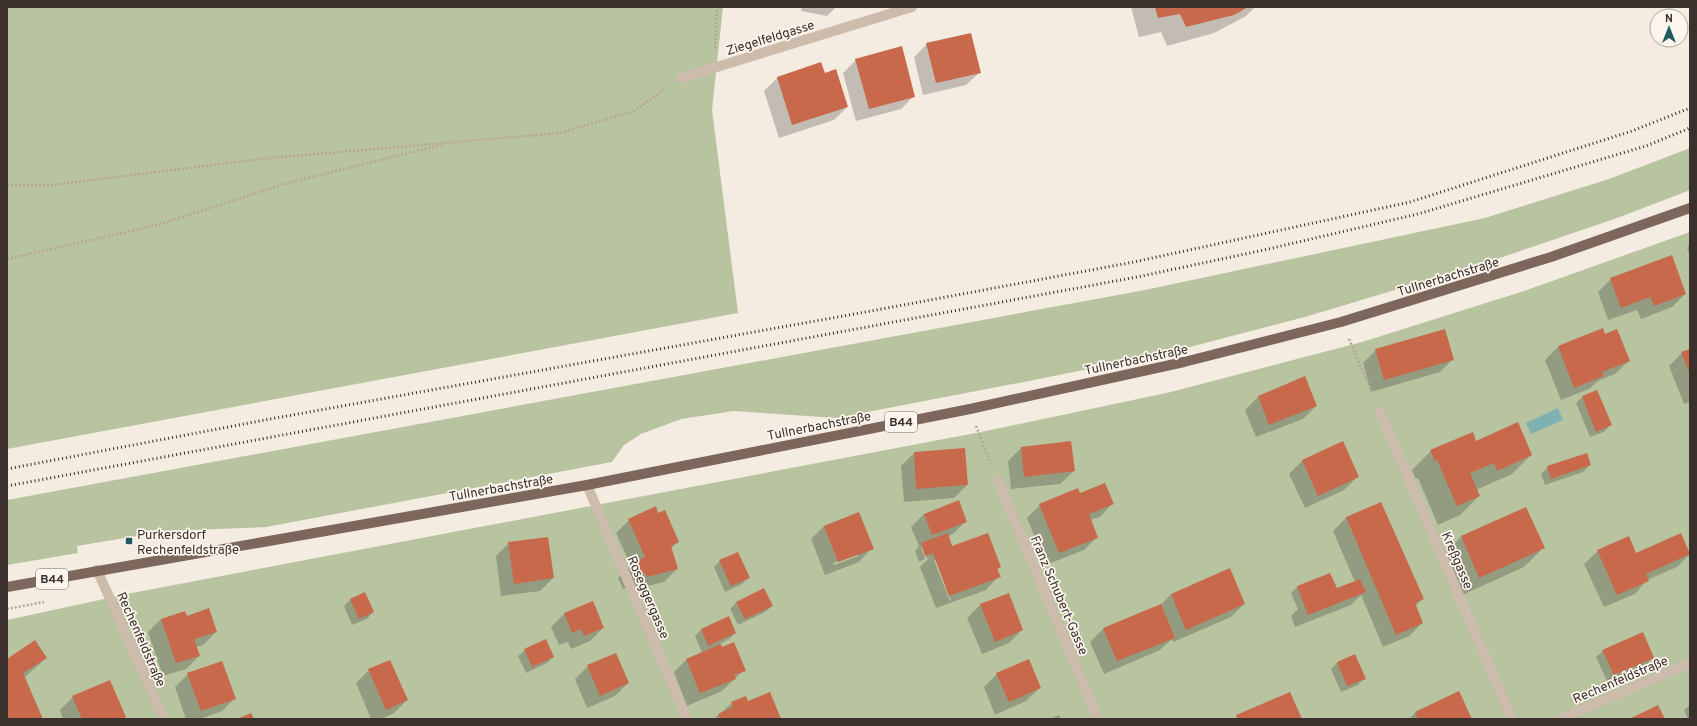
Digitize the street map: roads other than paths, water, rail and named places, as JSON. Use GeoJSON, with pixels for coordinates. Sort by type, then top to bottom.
{"type":"FeatureCollection","features":[{"type":"Feature","properties":{"kind":"main road","name":"Tullnerbachstraße"},"geometry":{"type":"LineString","coordinates":[[7,587],[587,485],[970,408],[1184,362],[1341,322],[1551,257],[1690,208]]}},
{"type":"Feature","properties":{"kind":"street","name":"Ziegelfeldgasse"},"geometry":{"type":"LineString","coordinates":[[681,78],[901,8],[912,7]]}},
{"type":"Feature","properties":{"kind":"street","name":"Kreßgasse"},"geometry":{"type":"LineString","coordinates":[[1380,412],[1512,719]]}},
{"type":"Feature","properties":{"kind":"street","name":"Franz Schubert-Gasse"},"geometry":{"type":"LineString","coordinates":[[998,481],[1098,719]]}},
{"type":"Feature","properties":{"kind":"street","name":"Roseggergasse"},"geometry":{"type":"LineString","coordinates":[[587,485],[686,719]]}},
{"type":"Feature","properties":{"kind":"street","name":"Rechenfeldstraße"},"geometry":{"type":"LineString","coordinates":[[97,570],[164,719]]}},
{"type":"Feature","properties":{"kind":"street","name":"Rechenfeldstraße"},"geometry":{"type":"LineString","coordinates":[[1560,719],[1690,663]]}},
{"type":"Feature","properties":{"kind":"water"},"geometry":{"type":"Polygon","coordinates":[[[1558,408],[1563,420],[1531,434],[1526,423],[1558,408]]]}},
{"type":"Feature","properties":{"kind":"railway"},"geometry":{"type":"LineString","coordinates":[[7,469],[270,419],[1134,262],[1410,202],[1632,131],[1690,108]]}},
{"type":"Feature","properties":{"kind":"railway"},"geometry":{"type":"LineString","coordinates":[[7,486],[1137,277],[1264,250],[1418,214],[1646,146],[1690,128]]}},
{"type":"Feature","properties":{"kind":"place","name":"Purkersdorf Rechenfeldstraße"},"geometry":{"type":"Point","coordinates":[129,541]}}]}
